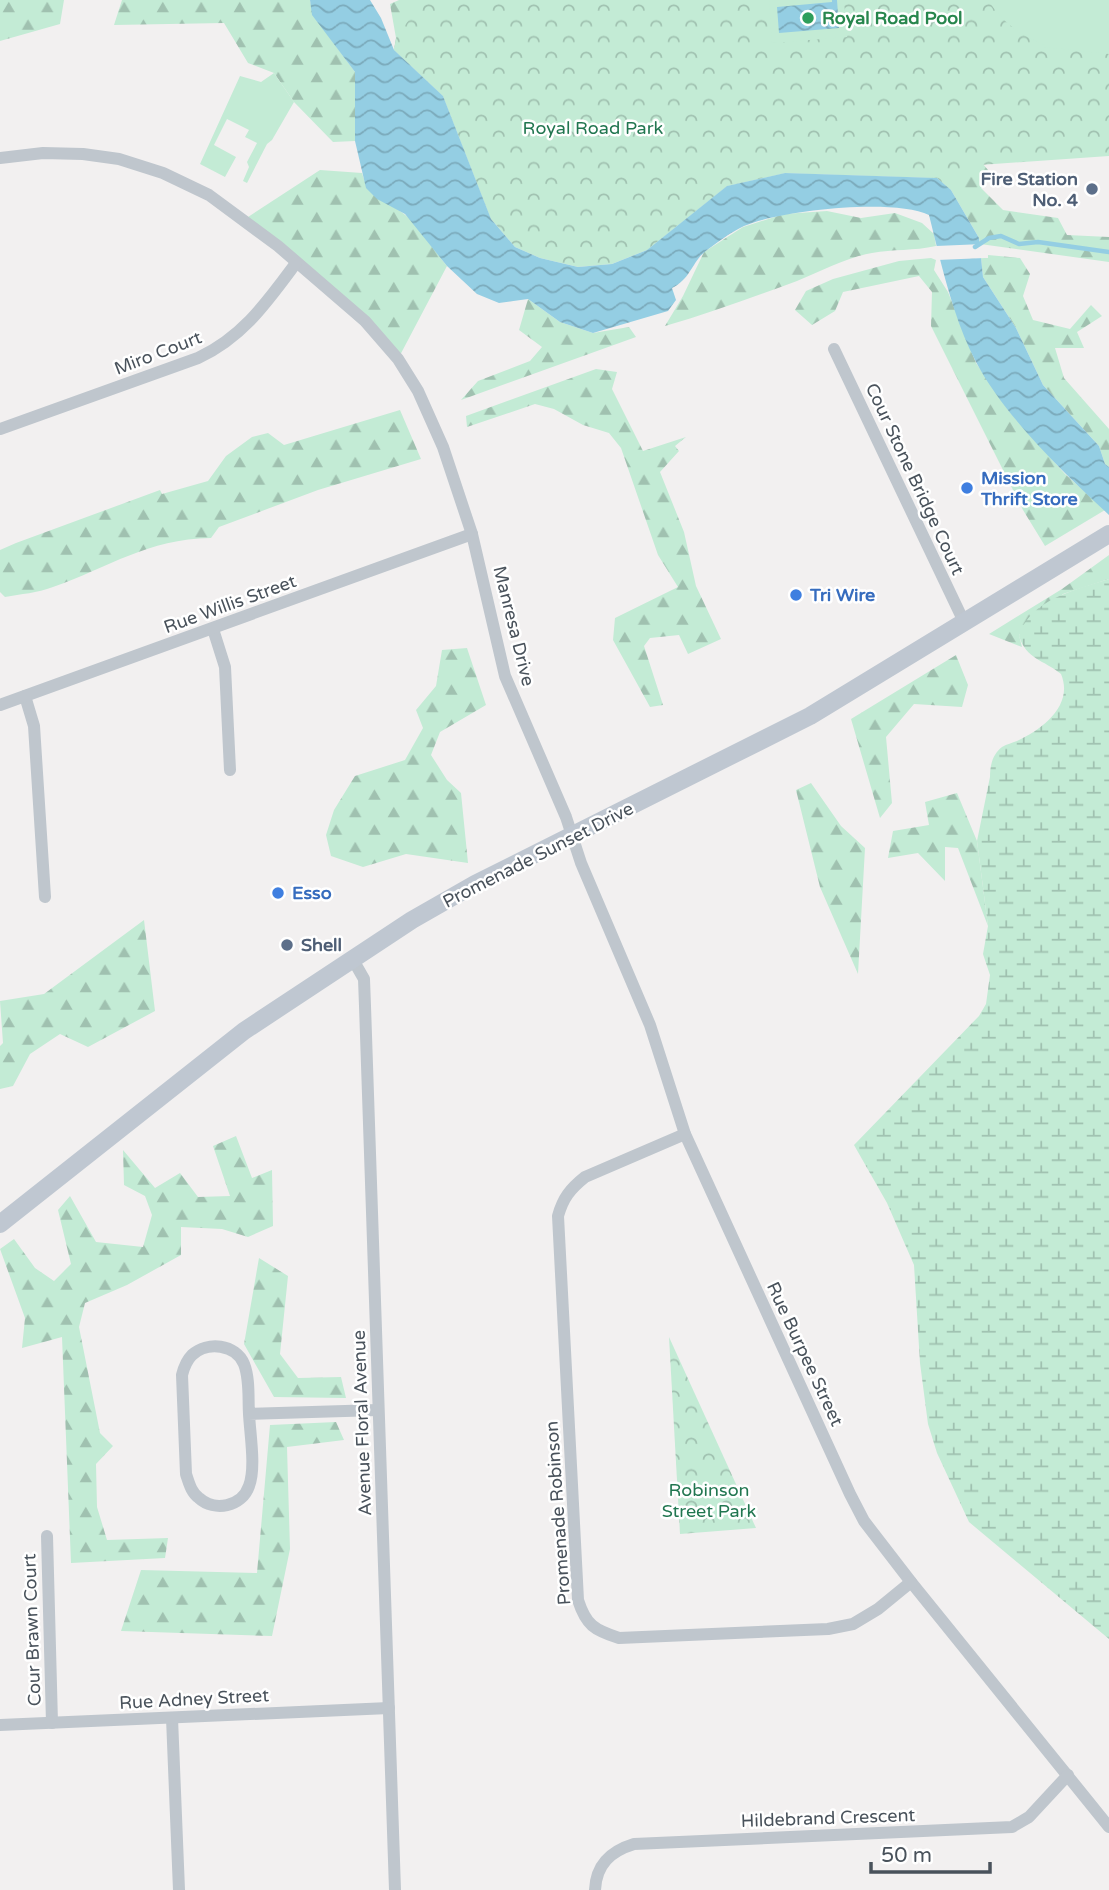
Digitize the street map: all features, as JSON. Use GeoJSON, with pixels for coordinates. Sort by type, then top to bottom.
{"type":"FeatureCollection","features":[{"type":"Feature","properties":{"kind":"street","name":"Manresa Drive"},"geometry":{"type":"LineString","coordinates":[[0,158],[43,153],[83,154],[119,159],[163,173],[209,195],[278,246],[365,321],[382,340],[398,359],[432,420],[472,534],[505,677],[573,836]]}},
{"type":"Feature","properties":{"kind":"street","name":"Miro Court"},"geometry":{"type":"LineString","coordinates":[[0,429],[198,358],[221,347],[239,332],[296,263]]}},
{"type":"Feature","properties":{"kind":"street","name":"Cour Stone Bridge Court"},"geometry":{"type":"LineString","coordinates":[[834,349],[965,624]]}},
{"type":"Feature","properties":{"kind":"street","name":"Rue Willis Street"},"geometry":{"type":"LineString","coordinates":[[0,705],[472,534]]}},
{"type":"Feature","properties":{"kind":"street","name":"Promenade Sunset Drive"},"geometry":{"type":"LineString","coordinates":[[0,1224],[244,1031],[352,958],[475,884],[810,716],[965,624],[1108,534]]}},
{"type":"Feature","properties":{"kind":"street"},"geometry":{"type":"LineString","coordinates":[[213,629],[225,667],[230,769]]}},
{"type":"Feature","properties":{"kind":"street"},"geometry":{"type":"LineString","coordinates":[[25,696],[34,726],[45,897]]}},
{"type":"Feature","properties":{"kind":"street","name":"Rue Burpee Street"},"geometry":{"type":"LineString","coordinates":[[573,836],[581,863],[650,1025],[685,1133],[859,1512],[911,1582],[1109,1827]]}},
{"type":"Feature","properties":{"kind":"street","name":"Avenue Floral Avenue"},"geometry":{"type":"LineString","coordinates":[[352,958],[364,979],[395,1890]]}},
{"type":"Feature","properties":{"kind":"street","name":"Promenade Robinson"},"geometry":{"type":"LineString","coordinates":[[685,1133],[584,1177],[563,1199],[558,1216],[578,1600],[583,1616],[597,1631],[619,1638],[828,1629],[853,1625],[911,1582]]}},
{"type":"Feature","properties":{"kind":"street"},"geometry":{"type":"LineString","coordinates":[[214,1346],[237,1353],[246,1373],[248,1414],[250,1485],[244,1496],[234,1503],[221,1506],[208,1504],[198,1497],[186,1474],[182,1375],[192,1354],[214,1346]]}},
{"type":"Feature","properties":{"kind":"street"},"geometry":{"type":"LineString","coordinates":[[248,1414],[379,1410]]}},
{"type":"Feature","properties":{"kind":"street","name":"Cour Brawn Court"},"geometry":{"type":"LineString","coordinates":[[47,1536],[52,1723]]}},
{"type":"Feature","properties":{"kind":"street","name":"Rue Adney Street"},"geometry":{"type":"LineString","coordinates":[[0,1725],[389,1708]]}},
{"type":"Feature","properties":{"kind":"street"},"geometry":{"type":"LineString","coordinates":[[172,1717],[179,1890]]}},
{"type":"Feature","properties":{"kind":"street","name":"Hildebrand Crescent"},"geometry":{"type":"LineString","coordinates":[[595,1890],[599,1869],[608,1856],[634,1844],[1012,1827],[1029,1817],[1068,1775]]}},
{"type":"Feature","properties":{"kind":"green space"},"geometry":{"type":"Polygon","coordinates":[[[0,0],[64,0],[60,24],[0,41],[0,0]]]}},
{"type":"Feature","properties":{"kind":"green space"},"geometry":{"type":"Polygon","coordinates":[[[122,0],[310,0],[313,15],[355,72],[355,141],[333,142],[294,102],[274,73],[248,63],[224,23],[114,25],[122,0]]]}},
{"type":"Feature","properties":{"kind":"green space"},"geometry":{"type":"Polygon","coordinates":[[[399,0],[462,0],[746,120],[978,158],[993,176],[981,188],[1003,210],[1058,218],[1067,235],[1109,237],[1109,262],[980,244],[951,190],[937,178],[785,173],[727,186],[647,250],[491,219],[443,96],[394,50],[396,38],[390,4],[399,0]]]}},
{"type":"Feature","properties":{"kind":"green space","name":"Royal Road Park"},"geometry":{"type":"Polygon","coordinates":[[[423,0],[1109,0],[1109,156],[980,165],[951,190],[937,178],[785,173],[727,186],[647,250],[612,264],[578,267],[540,258],[515,247],[491,219],[443,96],[394,50],[396,38],[423,0]]]}},
{"type":"Feature","properties":{"kind":"green space","name":"Royal Road Pool"},"geometry":{"type":"Polygon","coordinates":[[[769,0],[844,0],[847,37],[772,43],[769,0]]]}},
{"type":"Feature","properties":{"kind":"green space"},"geometry":{"type":"Polygon","coordinates":[[[988,0],[1109,0],[1109,54],[1044,47],[1045,45],[1013,27],[999,15],[988,0]]]}},
{"type":"Feature","properties":{"kind":"green space"},"geometry":{"type":"Polygon","coordinates":[[[274,73],[294,102],[267,144],[247,183],[243,181],[249,167],[247,162],[257,143],[245,137],[249,130],[227,119],[214,145],[236,157],[225,177],[200,164],[240,76],[261,82],[274,73]]]}},
{"type":"Feature","properties":{"kind":"green space"},"geometry":{"type":"Polygon","coordinates":[[[320,170],[362,173],[373,195],[410,219],[447,266],[398,359],[245,219],[320,170]]]}},
{"type":"Feature","properties":{"kind":"green space"},"geometry":{"type":"Polygon","coordinates":[[[827,211],[861,218],[895,213],[922,223],[934,234],[936,246],[862,255],[748,299],[665,326],[704,252],[743,227],[784,214],[827,211]]]}},
{"type":"Feature","properties":{"kind":"green space"},"geometry":{"type":"Polygon","coordinates":[[[988,255],[1020,258],[1030,274],[1023,296],[1033,320],[1070,329],[1091,305],[1102,316],[1077,332],[1084,348],[1055,348],[1064,378],[1109,429],[1109,467],[1105,464],[1099,446],[1043,385],[1016,328],[983,277],[981,258],[988,258],[988,255]]]}},
{"type":"Feature","properties":{"kind":"green space"},"geometry":{"type":"Polygon","coordinates":[[[931,258],[936,260],[934,270],[948,292],[976,363],[1009,411],[1065,474],[1105,510],[1045,546],[1023,510],[931,326],[932,292],[919,276],[843,292],[835,311],[812,325],[795,310],[806,291],[833,279],[899,261],[931,258]]]}},
{"type":"Feature","properties":{"kind":"green space"},"geometry":{"type":"Polygon","coordinates":[[[528,299],[560,322],[593,333],[629,327],[636,337],[461,400],[478,381],[530,361],[542,347],[519,330],[528,299]]]}},
{"type":"Feature","properties":{"kind":"green space"},"geometry":{"type":"Polygon","coordinates":[[[596,369],[617,372],[612,389],[643,451],[686,437],[675,446],[679,451],[660,472],[684,532],[696,586],[721,639],[688,654],[679,635],[650,638],[644,646],[663,705],[650,707],[613,640],[615,618],[678,587],[658,555],[621,448],[609,433],[583,425],[554,409],[535,404],[467,427],[466,416],[596,369]]]}},
{"type":"Feature","properties":{"kind":"green space"},"geometry":{"type":"Polygon","coordinates":[[[400,410],[421,459],[318,490],[219,527],[211,538],[167,543],[129,555],[41,591],[5,597],[0,592],[0,550],[160,490],[162,494],[208,481],[226,456],[252,437],[268,433],[284,445],[400,410]]]}},
{"type":"Feature","properties":{"kind":"green space"},"geometry":{"type":"Polygon","coordinates":[[[1109,555],[1109,579],[1063,594],[1019,635],[1022,647],[989,634],[1062,589],[1109,555]]]}},
{"type":"Feature","properties":{"kind":"green space"},"geometry":{"type":"Polygon","coordinates":[[[1109,579],[1109,1639],[969,1522],[937,1453],[928,1424],[920,1363],[914,1265],[887,1203],[854,1145],[979,1016],[986,1004],[990,975],[983,954],[988,926],[977,841],[991,765],[1002,747],[1037,730],[1054,715],[1060,706],[1064,685],[1061,674],[1026,650],[1019,636],[1024,624],[1043,605],[1069,592],[1109,579]]]}},
{"type":"Feature","properties":{"kind":"green space"},"geometry":{"type":"Polygon","coordinates":[[[467,648],[486,705],[440,732],[431,755],[447,780],[461,793],[468,863],[406,854],[363,867],[331,856],[326,835],[334,810],[355,776],[405,760],[423,728],[416,710],[436,686],[442,650],[467,648]]]}},
{"type":"Feature","properties":{"kind":"green space"},"geometry":{"type":"Polygon","coordinates":[[[956,655],[968,685],[962,707],[914,704],[886,737],[892,803],[880,818],[851,719],[956,655]]]}},
{"type":"Feature","properties":{"kind":"green space"},"geometry":{"type":"Polygon","coordinates":[[[811,783],[841,826],[865,848],[858,974],[820,887],[796,790],[811,783]]]}},
{"type":"Feature","properties":{"kind":"green space"},"geometry":{"type":"Polygon","coordinates":[[[957,793],[977,841],[988,926],[958,848],[945,847],[945,881],[918,853],[888,858],[893,831],[929,825],[925,802],[957,793]]]}},
{"type":"Feature","properties":{"kind":"green space"},"geometry":{"type":"Polygon","coordinates":[[[144,920],[155,1011],[88,1047],[60,1034],[30,1054],[13,1086],[0,1089],[0,1046],[3,1043],[0,1001],[44,994],[144,920]]]}},
{"type":"Feature","properties":{"kind":"green space"},"geometry":{"type":"Polygon","coordinates":[[[236,1136],[252,1178],[272,1170],[273,1226],[248,1237],[222,1229],[181,1227],[181,1255],[127,1285],[85,1303],[79,1327],[100,1433],[113,1446],[96,1464],[97,1507],[107,1540],[168,1538],[165,1558],[71,1563],[62,1337],[22,1348],[25,1318],[0,1249],[14,1239],[35,1268],[54,1281],[71,1264],[58,1210],[70,1196],[96,1242],[143,1247],[152,1215],[145,1196],[124,1185],[123,1150],[155,1188],[180,1173],[198,1197],[230,1196],[213,1146],[236,1136]]]}},
{"type":"Feature","properties":{"kind":"green space"},"geometry":{"type":"Polygon","coordinates":[[[259,1258],[288,1276],[280,1354],[298,1378],[341,1377],[346,1398],[274,1397],[244,1344],[259,1258]]]}},
{"type":"Feature","properties":{"kind":"green space","name":"Robinson Street Park"},"geometry":{"type":"Polygon","coordinates":[[[669,1337],[756,1528],[680,1534],[669,1337]]]}},
{"type":"Feature","properties":{"kind":"green space"},"geometry":{"type":"Polygon","coordinates":[[[336,1422],[344,1440],[287,1447],[290,1549],[272,1636],[121,1631],[141,1570],[257,1573],[270,1425],[336,1422]]]}},
{"type":"Feature","properties":{"kind":"water"},"geometry":{"type":"Polygon","coordinates":[[[310,0],[370,0],[381,18],[394,50],[443,96],[491,219],[515,247],[540,258],[578,267],[612,264],[647,250],[727,186],[785,173],[937,178],[951,190],[979,238],[983,277],[1016,328],[1043,385],[1099,446],[1105,464],[1109,467],[1109,515],[1036,443],[988,383],[968,345],[948,290],[929,215],[890,207],[865,207],[809,211],[761,220],[744,226],[702,254],[683,280],[672,288],[676,300],[668,311],[593,333],[560,322],[528,299],[499,303],[477,294],[447,266],[405,214],[377,199],[366,188],[355,141],[355,72],[312,15],[310,0]]]}},
{"type":"Feature","properties":{"kind":"water"},"geometry":{"type":"Polygon","coordinates":[[[837,0],[839,28],[779,33],[777,7],[837,0]]]}},
{"type":"Feature","properties":{"kind":"pier"},"geometry":{"type":"Polygon","coordinates":[[[983,244],[985,258],[937,260],[936,246],[983,244]]]}},
{"type":"Feature","properties":{"kind":"waterway"},"geometry":{"type":"LineString","coordinates":[[975,247],[989,238],[1001,236],[1019,244],[1038,242],[1109,252]]}},
{"type":"Feature","properties":{"kind":"place","name":"Royal Road Pool"},"geometry":{"type":"Point","coordinates":[808,18]}},
{"type":"Feature","properties":{"kind":"place","name":"Fire Station No. 4"},"geometry":{"type":"Point","coordinates":[1092,189]}},
{"type":"Feature","properties":{"kind":"place","name":"Mission Thrift Store"},"geometry":{"type":"Point","coordinates":[967,488]}},
{"type":"Feature","properties":{"kind":"place","name":"Tri Wire"},"geometry":{"type":"Point","coordinates":[796,595]}},
{"type":"Feature","properties":{"kind":"place","name":"Esso"},"geometry":{"type":"Point","coordinates":[278,893]}},
{"type":"Feature","properties":{"kind":"place","name":"Shell"},"geometry":{"type":"Point","coordinates":[287,945]}}]}
